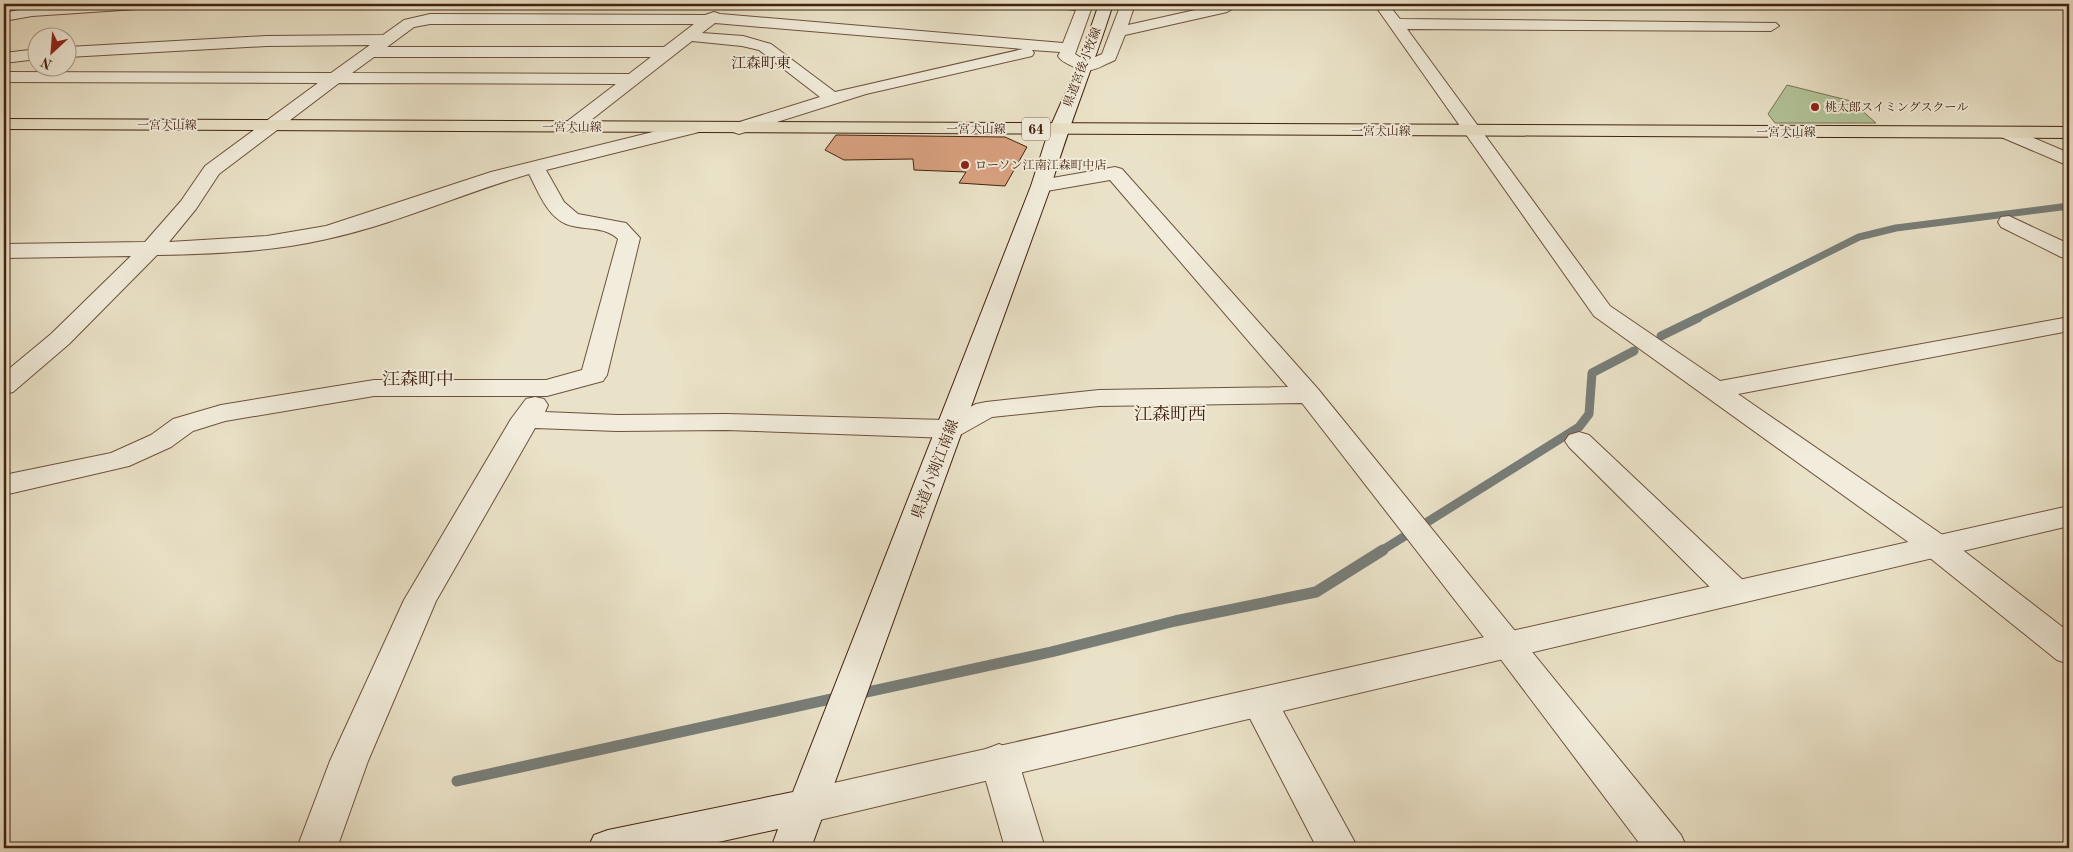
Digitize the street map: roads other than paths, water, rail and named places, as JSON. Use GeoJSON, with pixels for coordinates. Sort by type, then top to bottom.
{"type":"FeatureCollection","features":[{"type":"Feature","properties":{"kind":"main road","name":"一宮犬山線"},"geometry":{"type":"LineString","coordinates":[[4,124],[2069,134]]}},
{"type":"Feature","properties":{"kind":"street"},"geometry":{"type":"LineString","coordinates":[[4,17],[63,4]]}},
{"type":"Feature","properties":{"kind":"street"},"geometry":{"type":"LineString","coordinates":[[32,12],[152,4]]}},
{"type":"Feature","properties":{"kind":"street"},"geometry":{"type":"LineString","coordinates":[[571,127],[732,4]]}},
{"type":"Feature","properties":{"kind":"street"},"geometry":{"type":"LineString","coordinates":[[739,128],[833,99],[908,79],[1061,48],[1086,5],[1057,4]]}},
{"type":"Feature","properties":{"kind":"street","name":"県道宮後小牧線"},"geometry":{"type":"LineString","coordinates":[[1058,130],[1085,67],[1106,4]]}},
{"type":"Feature","properties":{"kind":"street"},"geometry":{"type":"LineString","coordinates":[[1061,48],[1066,56],[1085,67],[1109,58],[1128,4]]}},
{"type":"Feature","properties":{"kind":"street"},"geometry":{"type":"LineString","coordinates":[[1119,32],[1222,9],[1234,4]]}},
{"type":"Feature","properties":{"kind":"street"},"geometry":{"type":"LineString","coordinates":[[1381,4],[1602,311],[1936,546],[2069,650]]}},
{"type":"Feature","properties":{"kind":"street"},"geometry":{"type":"LineString","coordinates":[[4,386],[60,339],[151,250],[189,205],[212,170],[410,23],[430,20],[710,19],[1061,48]]}},
{"type":"Feature","properties":{"kind":"street"},"geometry":{"type":"LineString","coordinates":[[1396,24],[1771,26]]}},
{"type":"Feature","properties":{"kind":"street"},"geometry":{"type":"LineString","coordinates":[[688,36],[748,42],[765,47],[833,99]]}},
{"type":"Feature","properties":{"kind":"street"},"geometry":{"type":"LineString","coordinates":[[78,51],[266,40],[386,40]]}},
{"type":"Feature","properties":{"kind":"street"},"geometry":{"type":"LineString","coordinates":[[370,52],[668,52]]}},
{"type":"Feature","properties":{"kind":"street"},"geometry":{"type":"LineString","coordinates":[[4,58],[28,55]]}},
{"type":"Feature","properties":{"kind":"street"},"geometry":{"type":"LineString","coordinates":[[4,77],[633,79]]}},
{"type":"Feature","properties":{"kind":"street"},"geometry":{"type":"LineString","coordinates":[[4,250],[151,250],[224,247],[306,237],[384,216],[470,185],[693,128]]}},
{"type":"Feature","properties":{"kind":"street","name":"県道小渕江南線"},"geometry":{"type":"LineString","coordinates":[[791,848],[1041,186],[1058,130]]}},
{"type":"Feature","properties":{"kind":"street"},"geometry":{"type":"LineString","coordinates":[[2008,133],[2069,160]]}},
{"type":"Feature","properties":{"kind":"street"},"geometry":{"type":"LineString","coordinates":[[4,485],[119,460],[161,441],[183,425],[221,413],[374,388],[548,388],[594,375],[629,238],[618,228],[572,219],[556,205],[535,167]]}},
{"type":"Feature","properties":{"kind":"street"},"geometry":{"type":"LineString","coordinates":[[1041,186],[1115,173],[1308,395],[1508,644],[1667,848]]}},
{"type":"Feature","properties":{"kind":"street"},"geometry":{"type":"LineString","coordinates":[[2009,222],[2069,252]]}},
{"type":"Feature","properties":{"kind":"street"},"geometry":{"type":"LineString","coordinates":[[1715,390],[2069,324]]}},
{"type":"Feature","properties":{"kind":"street"},"geometry":{"type":"LineString","coordinates":[[317,848],[349,761],[420,600],[525,419],[548,388]]}},
{"type":"Feature","properties":{"kind":"street"},"geometry":{"type":"LineString","coordinates":[[525,419],[617,423],[726,422],[950,430],[986,410],[1099,398],[1308,395]]}},
{"type":"Feature","properties":{"kind":"street"},"geometry":{"type":"LineString","coordinates":[[1579,441],[1735,592]]}},
{"type":"Feature","properties":{"kind":"street"},"geometry":{"type":"LineString","coordinates":[[608,848],[806,806],[999,760],[1260,703],[1508,644],[2069,516]]}},
{"type":"Feature","properties":{"kind":"street"},"geometry":{"type":"LineString","coordinates":[[1260,703],[1338,848]]}},
{"type":"Feature","properties":{"kind":"street"},"geometry":{"type":"LineString","coordinates":[[999,760],[1025,848]]}},
{"type":"Feature","properties":{"kind":"waterway"},"geometry":{"type":"LineString","coordinates":[[1695,319],[1859,237],[1896,228],[2069,206]]}},
{"type":"Feature","properties":{"kind":"waterway"},"geometry":{"type":"LineString","coordinates":[[1661,336],[1698,318]]}},
{"type":"Feature","properties":{"kind":"waterway"},"geometry":{"type":"LineString","coordinates":[[1381,551],[1579,427],[1589,414],[1592,373],[1634,351]]}},
{"type":"Feature","properties":{"kind":"waterway"},"geometry":{"type":"LineString","coordinates":[[858,694],[1051,652],[1175,621],[1316,592],[1383,550]]}},
{"type":"Feature","properties":{"kind":"waterway"},"geometry":{"type":"LineString","coordinates":[[457,781],[840,697]]}},
{"type":"Feature","properties":{"kind":"place","name":"桃太郎スイミングスクール"},"geometry":{"type":"Point","coordinates":[1815,107]}},
{"type":"Feature","properties":{"kind":"place","name":"ローソン江南江森町中店"},"geometry":{"type":"Point","coordinates":[965,165]}},
{"type":"Feature","properties":{"kind":"district","name":"江森町東"},"geometry":{"type":"Point","coordinates":[761,63]}},
{"type":"Feature","properties":{"kind":"district","name":"江森町中"},"geometry":{"type":"Point","coordinates":[418,379]}},
{"type":"Feature","properties":{"kind":"district","name":"江森町西"},"geometry":{"type":"Point","coordinates":[1170,414]}}]}
